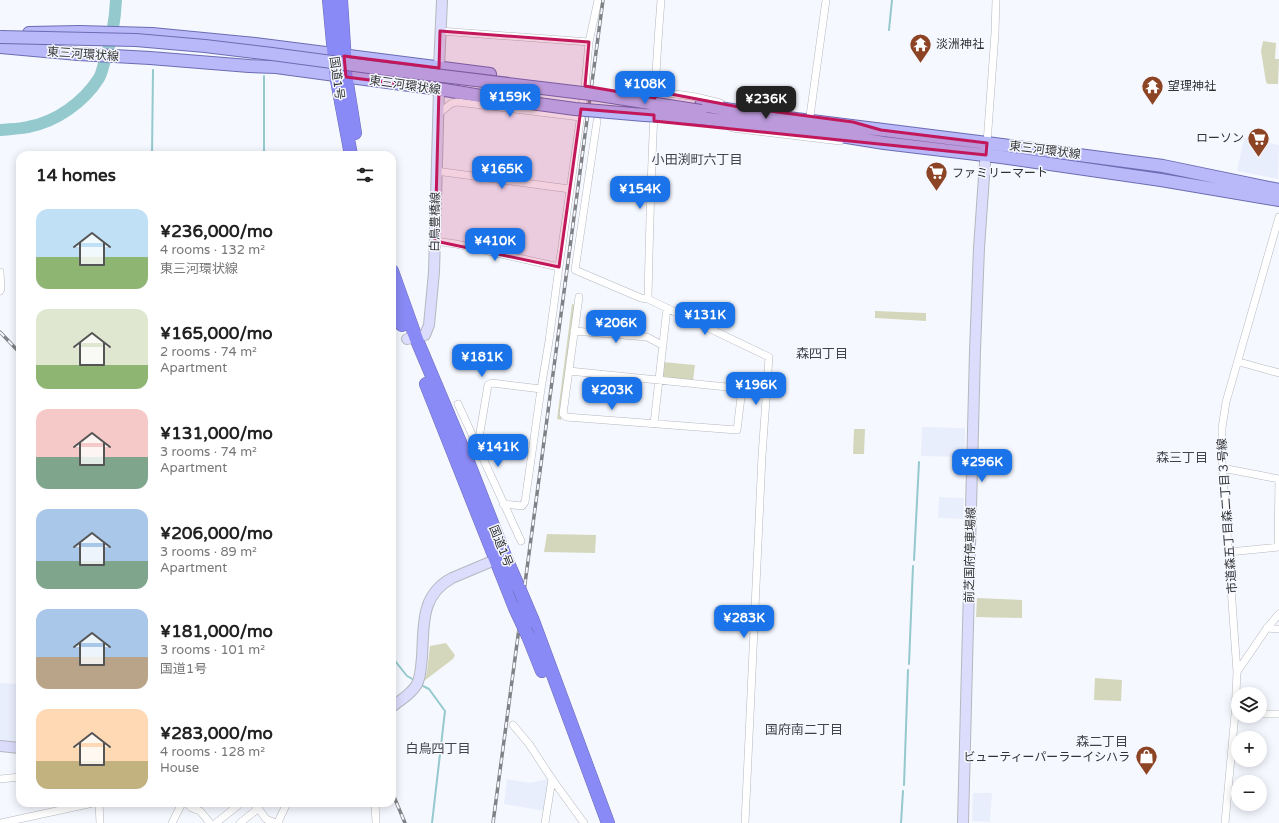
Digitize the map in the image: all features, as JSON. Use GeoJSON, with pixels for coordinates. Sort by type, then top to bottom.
{"type":"FeatureCollection","features":[{"type":"Feature","properties":{"kind":"highway","name":"国道1号"},"geometry":{"type":"LineString","coordinates":[[329,0],[339,55],[350,151]]}},
{"type":"Feature","properties":{"kind":"highway","name":"国道1号"},"geometry":{"type":"LineString","coordinates":[[339,55],[341,0]]}},
{"type":"Feature","properties":{"kind":"highway","name":"国道1号"},"geometry":{"type":"LineString","coordinates":[[341,76],[358,151]]}},
{"type":"Feature","properties":{"kind":"highway","name":"国道1号"},"geometry":{"type":"LineString","coordinates":[[396,284],[412,338],[448,437],[500,558],[515,608],[528,636],[598,823]]}},
{"type":"Feature","properties":{"kind":"highway","name":"国道1号"},"geometry":{"type":"LineString","coordinates":[[396,306],[412,338]]}},
{"type":"Feature","properties":{"kind":"highway","name":"国道1号"},"geometry":{"type":"LineString","coordinates":[[500,558],[519,588],[533,621],[608,823]]}},
{"type":"Feature","properties":{"kind":"main road"},"geometry":{"type":"LineString","coordinates":[[439,68],[442,0]]}},
{"type":"Feature","properties":{"kind":"main road","name":"東三河環状線"},"geometry":{"type":"LineString","coordinates":[[0,37],[38,32],[152,34],[255,44],[579,85],[701,111]]}},
{"type":"Feature","properties":{"kind":"main road","name":"東三河環状線"},"geometry":{"type":"LineString","coordinates":[[0,37],[95,38],[205,46],[591,94],[763,121],[810,122],[884,143],[986,155],[1160,180],[1279,200]]}},
{"type":"Feature","properties":{"kind":"main road","name":"東三河環状線"},"geometry":{"type":"LineString","coordinates":[[0,47],[78,54],[276,67],[439,89],[487,98],[575,109],[644,115],[701,111],[764,115],[1163,166],[1279,190]]}},
{"type":"Feature","properties":{"kind":"main road","name":"白鳥豊橋線"},"geometry":{"type":"LineString","coordinates":[[412,338],[425,335],[429,325],[434,272],[439,89]]}},
{"type":"Feature","properties":{"kind":"main road","name":"前芝国府停車場線"},"geometry":{"type":"LineString","coordinates":[[963,823],[974,351],[979,248],[987,143]]}},
{"type":"Feature","properties":{"kind":"main road"},"geometry":{"type":"LineString","coordinates":[[396,704],[412,691],[419,679],[424,616],[432,596],[445,581],[500,558]]}},
{"type":"Feature","properties":{"kind":"main road"},"geometry":{"type":"LineString","coordinates":[[0,746],[16,748]]}},
{"type":"Feature","properties":{"kind":"street"},"geometry":{"type":"LineString","coordinates":[[503,504],[522,506],[525,502],[549,341],[589,42],[598,0]]}},
{"type":"Feature","properties":{"kind":"street"},"geometry":{"type":"LineString","coordinates":[[648,299],[650,194],[661,0]]}},
{"type":"Feature","properties":{"kind":"street"},"geometry":{"type":"LineString","coordinates":[[655,91],[696,97],[810,122],[826,0]]}},
{"type":"Feature","properties":{"kind":"street"},"geometry":{"type":"LineString","coordinates":[[987,143],[996,0]]}},
{"type":"Feature","properties":{"kind":"street"},"geometry":{"type":"LineString","coordinates":[[440,31],[589,42]]}},
{"type":"Feature","properties":{"kind":"street"},"geometry":{"type":"LineString","coordinates":[[438,114],[452,103],[457,102],[580,117]]}},
{"type":"Feature","properties":{"kind":"street"},"geometry":{"type":"LineString","coordinates":[[597,121],[575,270],[641,298],[648,299],[769,357],[761,479],[745,823]]}},
{"type":"Feature","properties":{"kind":"street"},"geometry":{"type":"LineString","coordinates":[[654,121],[699,124],[852,143],[884,143]]}},
{"type":"Feature","properties":{"kind":"street"},"geometry":{"type":"LineString","coordinates":[[436,171],[570,189]]}},
{"type":"Feature","properties":{"kind":"street","name":"市道森五丁目森二丁目３号線"},"geometry":{"type":"LineString","coordinates":[[1237,687],[1237,672],[1221,440],[1226,402],[1279,217]]}},
{"type":"Feature","properties":{"kind":"street"},"geometry":{"type":"LineString","coordinates":[[435,241],[456,244],[559,267]]}},
{"type":"Feature","properties":{"kind":"street"},"geometry":{"type":"LineString","coordinates":[[0,272],[0,291]]}},
{"type":"Feature","properties":{"kind":"street"},"geometry":{"type":"LineString","coordinates":[[579,297],[563,414],[566,417],[737,430],[742,389]]}},
{"type":"Feature","properties":{"kind":"street"},"geometry":{"type":"LineString","coordinates":[[654,424],[667,308]]}},
{"type":"Feature","properties":{"kind":"street"},"geometry":{"type":"LineString","coordinates":[[574,331],[647,338],[662,345]]}},
{"type":"Feature","properties":{"kind":"street"},"geometry":{"type":"LineString","coordinates":[[1238,363],[1279,372]]}},
{"type":"Feature","properties":{"kind":"street"},"geometry":{"type":"LineString","coordinates":[[569,371],[766,391]]}},
{"type":"Feature","properties":{"kind":"street"},"geometry":{"type":"LineString","coordinates":[[476,444],[480,438],[488,385],[492,383],[541,389]]}},
{"type":"Feature","properties":{"kind":"street"},"geometry":{"type":"LineString","coordinates":[[458,404],[521,541]]}},
{"type":"Feature","properties":{"kind":"street"},"geometry":{"type":"LineString","coordinates":[[1222,468],[1279,479],[1279,547],[1229,552]]}},
{"type":"Feature","properties":{"kind":"street"},"geometry":{"type":"LineString","coordinates":[[1237,672],[1267,628],[1279,614]]}},
{"type":"Feature","properties":{"kind":"street"},"geometry":{"type":"LineString","coordinates":[[1267,628],[1279,629]]}},
{"type":"Feature","properties":{"kind":"street"},"geometry":{"type":"LineString","coordinates":[[1267,714],[1279,714]]}},
{"type":"Feature","properties":{"kind":"street","name":"市道森五丁目森二丁目３号線"},"geometry":{"type":"LineString","coordinates":[[1224,823],[1235,723]]}},
{"type":"Feature","properties":{"kind":"street"},"geometry":{"type":"LineString","coordinates":[[513,725],[529,744],[584,823]]}},
{"type":"Feature","properties":{"kind":"street"},"geometry":{"type":"LineString","coordinates":[[0,779],[16,777]]}},
{"type":"Feature","properties":{"kind":"street"},"geometry":{"type":"LineString","coordinates":[[544,823],[552,779]]}},
{"type":"Feature","properties":{"kind":"street"},"geometry":{"type":"LineString","coordinates":[[1,823],[75,807]]}},
{"type":"Feature","properties":{"kind":"street"},"geometry":{"type":"LineString","coordinates":[[99,807],[100,823]]}},
{"type":"Feature","properties":{"kind":"street"},"geometry":{"type":"LineString","coordinates":[[172,823],[180,807]]}},
{"type":"Feature","properties":{"kind":"street"},"geometry":{"type":"LineString","coordinates":[[191,807],[200,811],[210,823]]}},
{"type":"Feature","properties":{"kind":"street"},"geometry":{"type":"LineString","coordinates":[[216,823],[236,807]]}},
{"type":"Feature","properties":{"kind":"street"},"geometry":{"type":"LineString","coordinates":[[240,823],[255,811],[256,807]]}},
{"type":"Feature","properties":{"kind":"street"},"geometry":{"type":"LineString","coordinates":[[258,807],[266,819],[275,823]]}},
{"type":"Feature","properties":{"kind":"street"},"geometry":{"type":"LineString","coordinates":[[279,823],[285,807]]}},
{"type":"Feature","properties":{"kind":"street"},"geometry":{"type":"LineString","coordinates":[[374,807],[376,823]]}},
{"type":"Feature","properties":{"kind":"highlighted area"},"geometry":{"type":"Polygon","coordinates":[[[440,31],[589,42],[585,86],[655,98],[655,91],[739,107],[853,122],[881,130],[987,143],[986,155],[654,121],[654,115],[581,109],[559,267],[435,241],[439,89],[346,77],[344,56],[439,68],[440,31]]]}},
{"type":"Feature","properties":{"kind":"shaded area","name":"ローソン"},"geometry":{"type":"Polygon","coordinates":[[[1244,138],[1279,145],[1278,179],[1237,171],[1244,138]]]}},
{"type":"Feature","properties":{"kind":"shaded area"},"geometry":{"type":"Polygon","coordinates":[[[922,427],[965,428],[965,457],[921,456],[922,427]]]}},
{"type":"Feature","properties":{"kind":"shaded area"},"geometry":{"type":"Polygon","coordinates":[[[939,497],[964,498],[963,519],[938,518],[939,497]]]}},
{"type":"Feature","properties":{"kind":"shaded area"},"geometry":{"type":"Polygon","coordinates":[[[0,683],[16,684],[16,743],[0,741],[0,683]]]}},
{"type":"Feature","properties":{"kind":"shaded area"},"geometry":{"type":"Polygon","coordinates":[[[507,779],[529,783],[548,779],[550,781],[545,811],[504,804],[507,779]]]}},
{"type":"Feature","properties":{"kind":"shaded area"},"geometry":{"type":"Polygon","coordinates":[[[973,793],[992,793],[990,822],[972,821],[973,793]]]}},
{"type":"Feature","properties":{"kind":"green space"},"geometry":{"type":"Polygon","coordinates":[[[1263,41],[1276,43],[1275,59],[1279,59],[1278,84],[1268,84],[1266,82],[1261,51],[1263,41]]]}},
{"type":"Feature","properties":{"kind":"green space"},"geometry":{"type":"Polygon","coordinates":[[[572,304],[576,305],[561,420],[557,419],[572,304]]]}},
{"type":"Feature","properties":{"kind":"green space"},"geometry":{"type":"Polygon","coordinates":[[[875,311],[926,313],[926,321],[875,318],[875,311]]]}},
{"type":"Feature","properties":{"kind":"green space"},"geometry":{"type":"Polygon","coordinates":[[[663,362],[695,365],[693,381],[661,377],[663,362]]]}},
{"type":"Feature","properties":{"kind":"green space"},"geometry":{"type":"Polygon","coordinates":[[[854,429],[865,429],[864,454],[853,454],[854,429]]]}},
{"type":"Feature","properties":{"kind":"green space"},"geometry":{"type":"Polygon","coordinates":[[[547,534],[596,535],[595,553],[544,552],[547,534]]]}},
{"type":"Feature","properties":{"kind":"green space"},"geometry":{"type":"Polygon","coordinates":[[[977,598],[1022,600],[1022,618],[976,617],[977,598]]]}},
{"type":"Feature","properties":{"kind":"green space"},"geometry":{"type":"Polygon","coordinates":[[[446,643],[455,655],[453,659],[424,681],[427,672],[430,646],[446,643]]]}},
{"type":"Feature","properties":{"kind":"green space"},"geometry":{"type":"Polygon","coordinates":[[[1095,678],[1122,680],[1121,701],[1094,700],[1095,678]]]}},
{"type":"Feature","properties":{"kind":"waterway"},"geometry":{"type":"LineString","coordinates":[[0,130],[25,128],[49,121],[68,110],[86,95],[102,72],[113,31],[116,0]]}},
{"type":"Feature","properties":{"kind":"waterway"},"geometry":{"type":"LineString","coordinates":[[889,30],[892,0]]}},
{"type":"Feature","properties":{"kind":"waterway"},"geometry":{"type":"LineString","coordinates":[[152,151],[153,70]]}},
{"type":"Feature","properties":{"kind":"waterway"},"geometry":{"type":"LineString","coordinates":[[264,76],[264,151]]}},
{"type":"Feature","properties":{"kind":"waterway"},"geometry":{"type":"LineString","coordinates":[[914,560],[919,462]]}},
{"type":"Feature","properties":{"kind":"waterway"},"geometry":{"type":"LineString","coordinates":[[909,664],[913,566]]}},
{"type":"Feature","properties":{"kind":"waterway"},"geometry":{"type":"LineString","coordinates":[[396,662],[407,676],[416,681]]}},
{"type":"Feature","properties":{"kind":"waterway"},"geometry":{"type":"LineString","coordinates":[[904,785],[908,670]]}},
{"type":"Feature","properties":{"kind":"waterway"},"geometry":{"type":"LineString","coordinates":[[421,685],[429,689],[445,711],[432,823]]}},
{"type":"Feature","properties":{"kind":"waterway"},"geometry":{"type":"LineString","coordinates":[[901,823],[903,791]]}},
{"type":"Feature","properties":{"kind":"railway"},"geometry":{"type":"LineString","coordinates":[[493,823],[603,0]]}},
{"type":"Feature","properties":{"kind":"railway"},"geometry":{"type":"LineString","coordinates":[[0,332],[16,349]]}},
{"type":"Feature","properties":{"kind":"railway"},"geometry":{"type":"LineString","coordinates":[[396,802],[405,823]]}},
{"type":"Feature","properties":{"kind":"place","name":"淡洲神社"},"geometry":{"type":"Point","coordinates":[920,64]}},
{"type":"Feature","properties":{"kind":"place","name":"望理神社"},"geometry":{"type":"Point","coordinates":[1152,106]}},
{"type":"Feature","properties":{"kind":"place","name":"ローソン"},"geometry":{"type":"Point","coordinates":[1259,158]}},
{"type":"Feature","properties":{"kind":"place","name":"ファミリーマート"},"geometry":{"type":"Point","coordinates":[937,192]}},
{"type":"Feature","properties":{"kind":"place","name":"ビューティーパーラーイシハラ"},"geometry":{"type":"Point","coordinates":[1146,776]}},
{"type":"Feature","properties":{"kind":"district","name":"小田渕町六丁目"},"geometry":{"type":"Point","coordinates":[697,159]}},
{"type":"Feature","properties":{"kind":"district","name":"森四丁目"},"geometry":{"type":"Point","coordinates":[822,353]}},
{"type":"Feature","properties":{"kind":"district","name":"森三丁目"},"geometry":{"type":"Point","coordinates":[1182,457]}},
{"type":"Feature","properties":{"kind":"district","name":"国府南二丁目"},"geometry":{"type":"Point","coordinates":[804,729]}},
{"type":"Feature","properties":{"kind":"district","name":"森二丁目"},"geometry":{"type":"Point","coordinates":[1102,741]}},
{"type":"Feature","properties":{"kind":"district","name":"白鳥四丁目"},"geometry":{"type":"Point","coordinates":[438,748]}}]}
